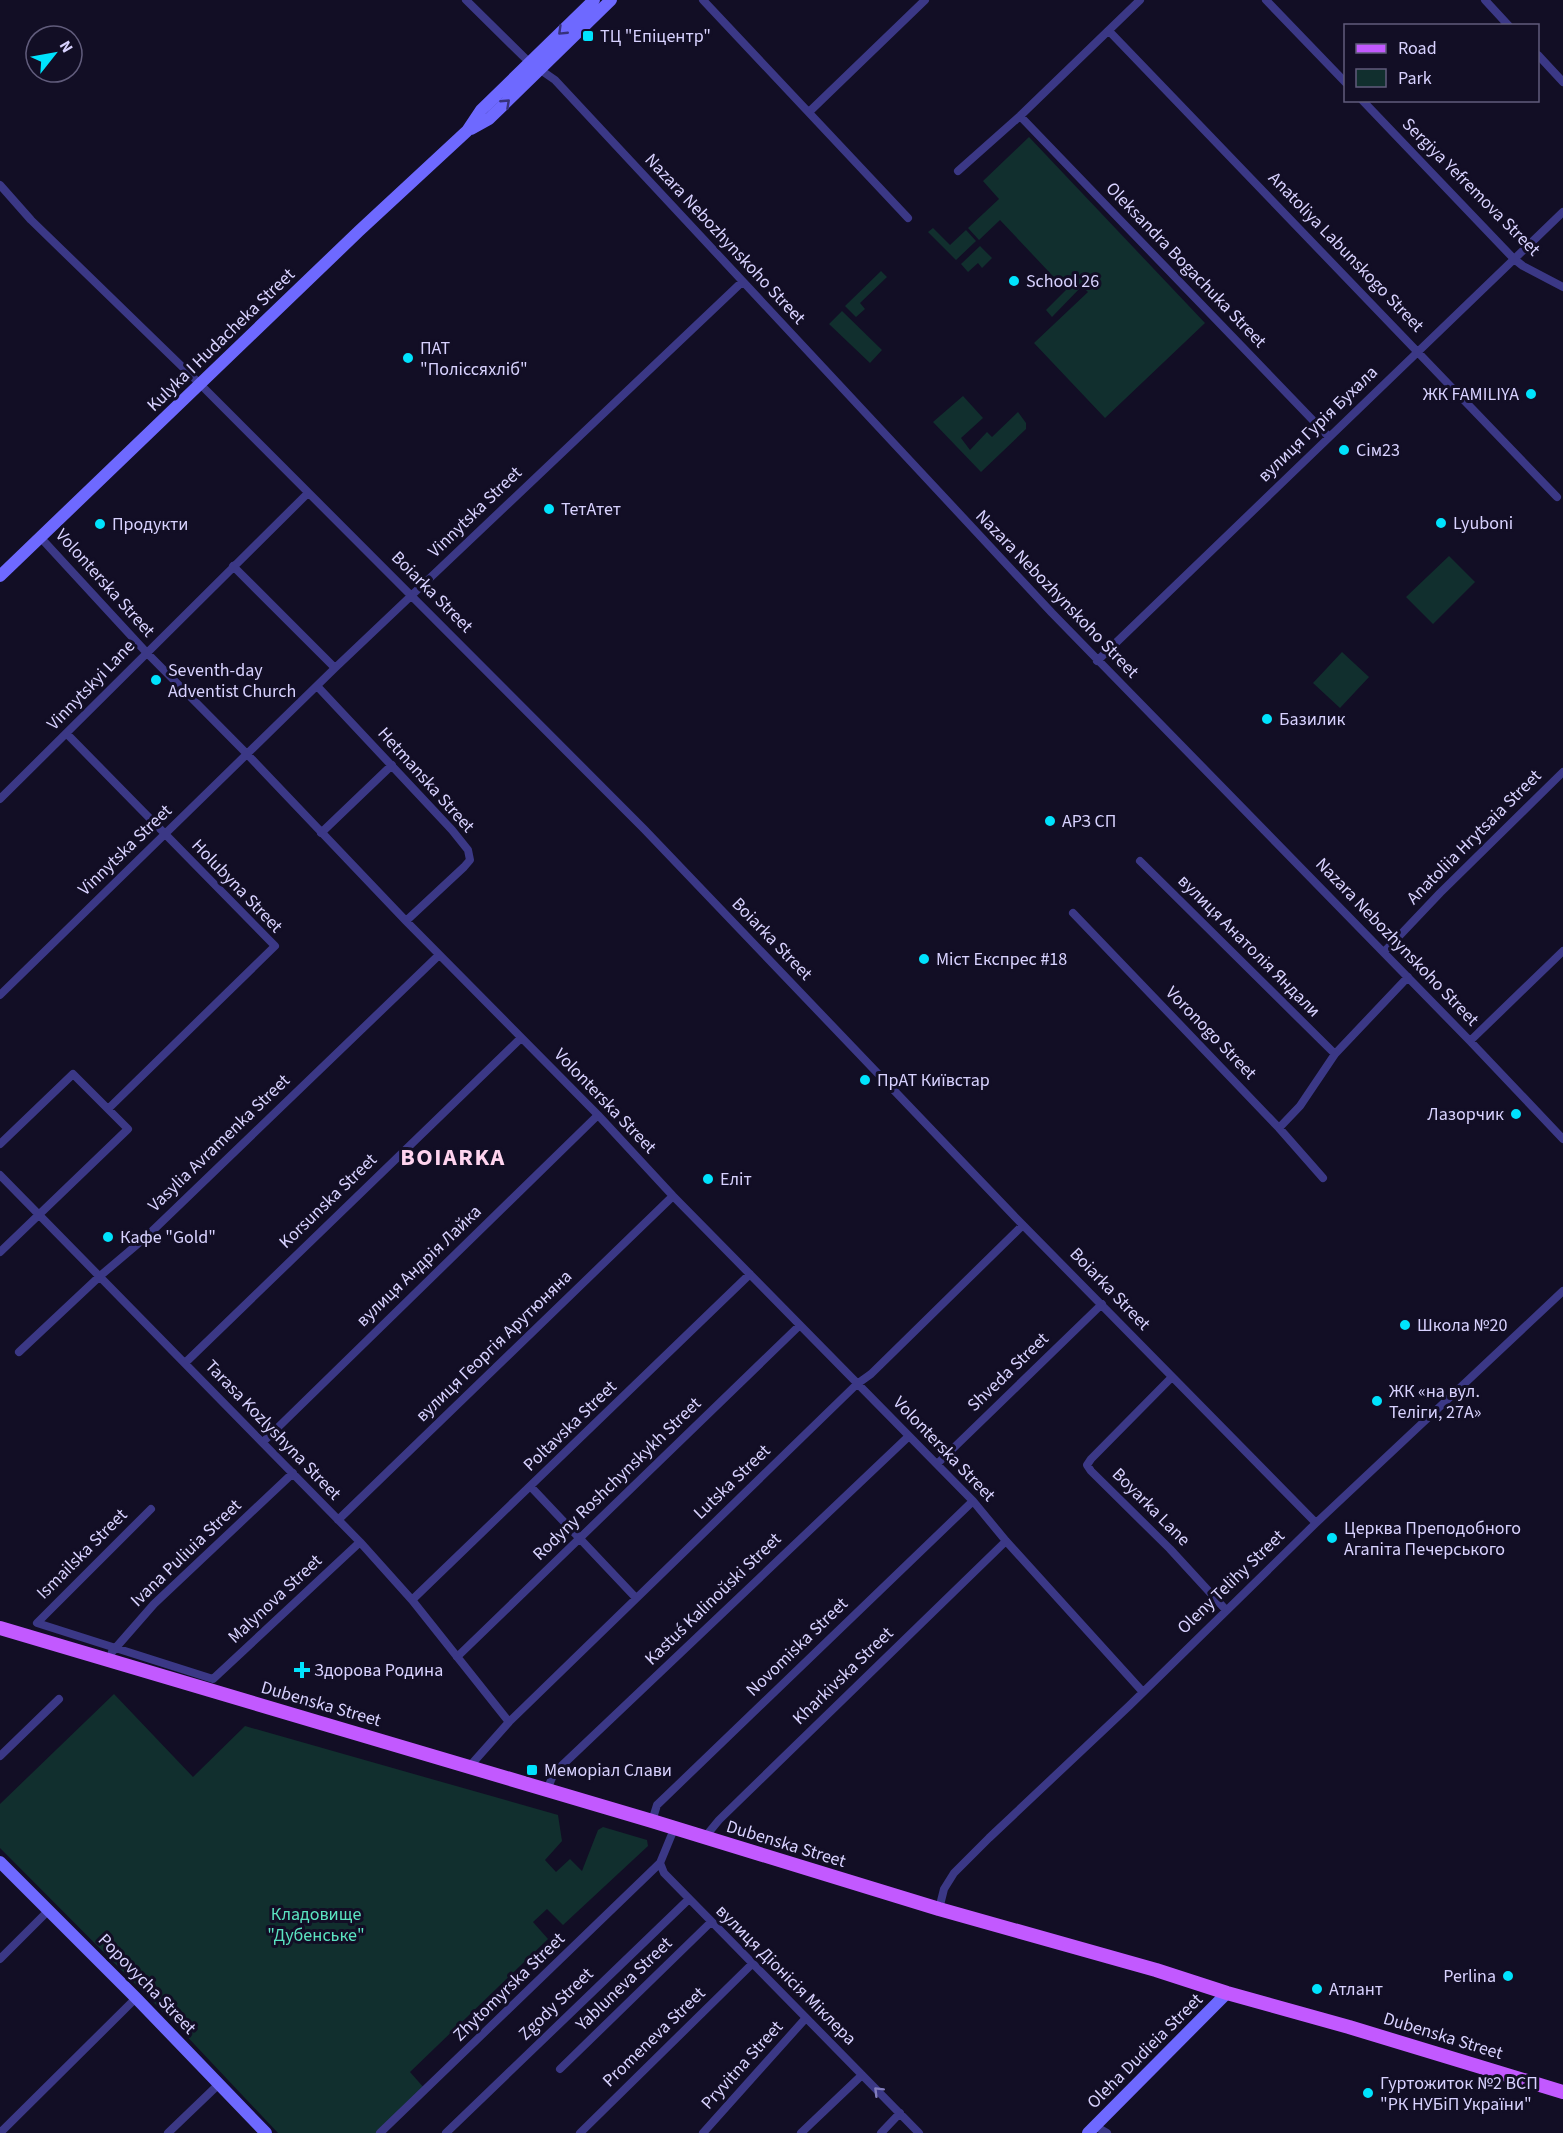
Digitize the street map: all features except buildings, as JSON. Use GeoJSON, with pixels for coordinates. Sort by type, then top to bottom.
{"type":"FeatureCollection","features":[{"type":"Feature","properties":{"kind":"main road","name":"Kulyka I Hudacheka Street"},"geometry":{"type":"LineString","coordinates":[[535,66],[594,0]]}},
{"type":"Feature","properties":{"kind":"main road","name":"Kulyka I Hudacheka Street"},"geometry":{"type":"LineString","coordinates":[[0,576],[359,231],[467,131],[481,110],[611,0]]}},
{"type":"Feature","properties":{"kind":"main road","name":"Dubenska Street"},"geometry":{"type":"LineString","coordinates":[[0,1628],[110,1653],[469,1767],[939,1909],[1156,1970],[1563,2092]]}},
{"type":"Feature","properties":{"kind":"main road","name":"Popovycha Street"},"geometry":{"type":"LineString","coordinates":[[0,1862],[266,2133]]}},
{"type":"Feature","properties":{"kind":"main road","name":"Oleha Dudieia Street"},"geometry":{"type":"LineString","coordinates":[[1091,2130],[1227,1993]]}},
{"type":"Feature","properties":{"kind":"street","name":"Nazara Nebozhynskoho Street"},"geometry":{"type":"LineString","coordinates":[[466,0],[535,66],[555,80],[1097,661],[1384,952],[1563,1139]]}},
{"type":"Feature","properties":{"kind":"street"},"geometry":{"type":"LineString","coordinates":[[809,112],[925,0]]}},
{"type":"Feature","properties":{"kind":"street"},"geometry":{"type":"LineString","coordinates":[[957,171],[1020,116],[1140,0]]}},
{"type":"Feature","properties":{"kind":"street"},"geometry":{"type":"LineString","coordinates":[[1266,0],[1344,81]]}},
{"type":"Feature","properties":{"kind":"street"},"geometry":{"type":"LineString","coordinates":[[1485,0],[1507,24]]}},
{"type":"Feature","properties":{"kind":"street"},"geometry":{"type":"LineString","coordinates":[[709,2],[908,218]]}},
{"type":"Feature","properties":{"kind":"street","name":"Anatoliya Labunskogo Street"},"geometry":{"type":"LineString","coordinates":[[1109,31],[1557,497]]}},
{"type":"Feature","properties":{"kind":"street"},"geometry":{"type":"LineString","coordinates":[[1539,56],[1563,82]]}},
{"type":"Feature","properties":{"kind":"street","name":"Sergiya Yefremova Street"},"geometry":{"type":"LineString","coordinates":[[1364,102],[1514,259],[1563,287]]}},
{"type":"Feature","properties":{"kind":"street","name":"Oleksandra Bogachuka Street"},"geometry":{"type":"LineString","coordinates":[[1020,116],[1329,437]]}},
{"type":"Feature","properties":{"kind":"street","name":"Boiarka Street"},"geometry":{"type":"LineString","coordinates":[[0,185],[31,220],[200,384],[644,828],[1023,1225],[1316,1522]]}},
{"type":"Feature","properties":{"kind":"street","name":"вулиця Гурія Бухала"},"geometry":{"type":"LineString","coordinates":[[1097,661],[1563,212]]}},
{"type":"Feature","properties":{"kind":"street","name":"Vinnytska Street"},"geometry":{"type":"LineString","coordinates":[[0,995],[335,668],[742,282]]}},
{"type":"Feature","properties":{"kind":"street","name":"Vinnytskyi Lane"},"geometry":{"type":"LineString","coordinates":[[0,799],[308,493]]}},
{"type":"Feature","properties":{"kind":"street","name":"Volonterska Street"},"geometry":{"type":"LineString","coordinates":[[40,537],[146,652],[406,921],[973,1501],[1006,1541],[1142,1691]]}},
{"type":"Feature","properties":{"kind":"street"},"geometry":{"type":"LineString","coordinates":[[233,566],[335,668]]}},
{"type":"Feature","properties":{"kind":"street","name":"Hetmanska Street"},"geometry":{"type":"LineString","coordinates":[[317,686],[468,850],[470,860],[406,921]]}},
{"type":"Feature","properties":{"kind":"street","name":"Holubyna Street"},"geometry":{"type":"LineString","coordinates":[[67,734],[275,946],[108,1109]]}},
{"type":"Feature","properties":{"kind":"street"},"geometry":{"type":"LineString","coordinates":[[321,833],[392,765]]}},
{"type":"Feature","properties":{"kind":"street","name":"Anatoliia Hrytsaia Street"},"geometry":{"type":"LineString","coordinates":[[1384,952],[1440,893],[1563,772]]}},
{"type":"Feature","properties":{"kind":"street","name":"вулиця Анатолія Яндали"},"geometry":{"type":"LineString","coordinates":[[1140,861],[1335,1054]]}},
{"type":"Feature","properties":{"kind":"street","name":"Voronogo Street"},"geometry":{"type":"LineString","coordinates":[[1073,913],[1279,1128],[1323,1178]]}},
{"type":"Feature","properties":{"kind":"street"},"geometry":{"type":"LineString","coordinates":[[1470,1041],[1563,951]]}},
{"type":"Feature","properties":{"kind":"street","name":"Vasylia Avramenka Street"},"geometry":{"type":"LineString","coordinates":[[19,1352],[100,1276],[146,1237],[439,955]]}},
{"type":"Feature","properties":{"kind":"street"},"geometry":{"type":"LineString","coordinates":[[1279,1128],[1300,1106],[1335,1054],[1408,977]]}},
{"type":"Feature","properties":{"kind":"street","name":"Korsunska Street"},"geometry":{"type":"LineString","coordinates":[[184,1363],[521,1038]]}},
{"type":"Feature","properties":{"kind":"street"},"geometry":{"type":"LineString","coordinates":[[0,1144],[73,1074],[128,1129],[0,1252]]}},
{"type":"Feature","properties":{"kind":"street","name":"вулиця Андрія Лайка"},"geometry":{"type":"LineString","coordinates":[[263,1442],[598,1115]]}},
{"type":"Feature","properties":{"kind":"street","name":"Tarasa Kozlyshyna Street"},"geometry":{"type":"LineString","coordinates":[[0,1175],[360,1542],[412,1600],[508,1722]]}},
{"type":"Feature","properties":{"kind":"street","name":"вулиця Георгія Арутюняна"},"geometry":{"type":"LineString","coordinates":[[338,1520],[673,1196]]}},
{"type":"Feature","properties":{"kind":"street","name":"Lutska Street"},"geometry":{"type":"LineString","coordinates":[[469,1767],[508,1722],[1023,1225]]}},
{"type":"Feature","properties":{"kind":"street","name":"Poltavska Street"},"geometry":{"type":"LineString","coordinates":[[412,1600],[750,1274]]}},
{"type":"Feature","properties":{"kind":"street","name":"Oleny Telihy Street"},"geometry":{"type":"LineString","coordinates":[[939,1909],[944,1889],[954,1873],[1316,1522],[1563,1291]]}},
{"type":"Feature","properties":{"kind":"street","name":"Shveda Street"},"geometry":{"type":"LineString","coordinates":[[937,1464],[1102,1304]]}},
{"type":"Feature","properties":{"kind":"street","name":"Rodyny Roshchynskykh Street"},"geometry":{"type":"LineString","coordinates":[[457,1657],[800,1325]]}},
{"type":"Feature","properties":{"kind":"street","name":"Boyarka Lane"},"geometry":{"type":"LineString","coordinates":[[1172,1377],[1087,1465],[1226,1610]]}},
{"type":"Feature","properties":{"kind":"street","name":"Kastuś Kalinoŭski Street"},"geometry":{"type":"LineString","coordinates":[[547,1790],[554,1773],[909,1436]]}},
{"type":"Feature","properties":{"kind":"street","name":"Ivana Puliuia Street"},"geometry":{"type":"LineString","coordinates":[[110,1653],[154,1604],[293,1473]]}},
{"type":"Feature","properties":{"kind":"street"},"geometry":{"type":"LineString","coordinates":[[531,1487],[636,1598]]}},
{"type":"Feature","properties":{"kind":"street","name":"Novomiska Street"},"geometry":{"type":"LineString","coordinates":[[652,1821],[657,1805],[973,1501]]}},
{"type":"Feature","properties":{"kind":"street","name":"Ismailska Street"},"geometry":{"type":"LineString","coordinates":[[110,1653],[37,1623],[151,1509]]}},
{"type":"Feature","properties":{"kind":"street","name":"Kharkivska Street"},"geometry":{"type":"LineString","coordinates":[[705,1837],[719,1820],[1006,1541]]}},
{"type":"Feature","properties":{"kind":"street","name":"Malynova Street"},"geometry":{"type":"LineString","coordinates":[[110,1653],[213,1679],[360,1542]]}},
{"type":"Feature","properties":{"kind":"street"},"geometry":{"type":"LineString","coordinates":[[0,1756],[59,1699]]}},
{"type":"Feature","properties":{"kind":"street"},"geometry":{"type":"LineString","coordinates":[[660,1863],[674,1828]]}},
{"type":"Feature","properties":{"kind":"street","name":"вулиця Діонісія Міклера"},"geometry":{"type":"LineString","coordinates":[[660,1863],[664,1873],[711,1922],[919,2133]]}},
{"type":"Feature","properties":{"kind":"street","name":"Zhytomyrska Street"},"geometry":{"type":"LineString","coordinates":[[380,2133],[660,1863]]}},
{"type":"Feature","properties":{"kind":"street","name":"Zgody Street"},"geometry":{"type":"LineString","coordinates":[[446,2133],[689,1899]]}},
{"type":"Feature","properties":{"kind":"street"},"geometry":{"type":"LineString","coordinates":[[0,1959],[49,1910]]}},
{"type":"Feature","properties":{"kind":"street","name":"Yabluneva Street"},"geometry":{"type":"LineString","coordinates":[[560,2069],[711,1922]]}},
{"type":"Feature","properties":{"kind":"street","name":"Promeneva Street"},"geometry":{"type":"LineString","coordinates":[[580,2133],[752,1964]]}},
{"type":"Feature","properties":{"kind":"street"},"geometry":{"type":"LineString","coordinates":[[0,2133],[136,1998]]}},
{"type":"Feature","properties":{"kind":"street","name":"Pryvitna Street"},"geometry":{"type":"LineString","coordinates":[[703,2133],[805,2019]]}},
{"type":"Feature","properties":{"kind":"street"},"geometry":{"type":"LineString","coordinates":[[801,2133],[862,2075]]}},
{"type":"Feature","properties":{"kind":"street"},"geometry":{"type":"LineString","coordinates":[[168,2133],[219,2084]]}},
{"type":"Feature","properties":{"kind":"street"},"geometry":{"type":"LineString","coordinates":[[881,2133],[900,2113]]}},
{"type":"Feature","properties":{"kind":"street"},"geometry":{"type":"LineString","coordinates":[[1091,2130],[1107,2133]]}},
{"type":"Feature","properties":{"kind":"green space"},"geometry":{"type":"Polygon","coordinates":[[[1029,137],[1205,323],[1105,418],[1034,343],[1088,292],[1082,286],[1052,317],[1046,310],[1066,290],[1000,220],[979,240],[968,228],[999,199],[983,181],[1029,137]]]}},
{"type":"Feature","properties":{"kind":"green space"},"geometry":{"type":"Polygon","coordinates":[[[933,228],[950,245],[966,230],[976,241],[956,260],[928,232],[933,228]]]}},
{"type":"Feature","properties":{"kind":"green space"},"geometry":{"type":"Polygon","coordinates":[[[980,246],[992,258],[982,268],[978,263],[968,272],[961,264],[980,246]]]}},
{"type":"Feature","properties":{"kind":"green space"},"geometry":{"type":"Polygon","coordinates":[[[881,271],[887,277],[860,303],[865,309],[856,317],[845,306],[881,271]]]}},
{"type":"Feature","properties":{"kind":"green space"},"geometry":{"type":"Polygon","coordinates":[[[842,311],[882,350],[870,363],[829,324],[842,311]]]}},
{"type":"Feature","properties":{"kind":"green space"},"geometry":{"type":"Polygon","coordinates":[[[963,396],[983,418],[961,438],[970,450],[987,432],[992,437],[1018,412],[1026,423],[1026,429],[981,472],[933,422],[963,396]]]}},
{"type":"Feature","properties":{"kind":"green space"},"geometry":{"type":"Polygon","coordinates":[[[1449,556],[1475,582],[1433,624],[1406,597],[1449,556]]]}},
{"type":"Feature","properties":{"kind":"green space"},"geometry":{"type":"Polygon","coordinates":[[[1342,652],[1369,677],[1340,708],[1313,683],[1342,652]]]}},
{"type":"Feature","properties":{"kind":"green space","name":"Кладовище \"Дубенське\""},"geometry":{"type":"Polygon","coordinates":[[[114,1694],[193,1777],[245,1726],[558,1815],[562,1841],[545,1860],[556,1872],[570,1859],[582,1871],[598,1830],[603,1827],[647,1840],[648,1846],[563,1925],[547,1909],[533,1922],[548,1939],[410,2072],[425,2089],[377,2133],[278,2133],[179,2028],[0,1848],[0,1804],[114,1694]]]}},
{"type":"Feature","properties":{"kind":"place","name":"ТЦ \"Епіцентр\""},"geometry":{"type":"Point","coordinates":[588,36]}},
{"type":"Feature","properties":{"kind":"place","name":"School 26"},"geometry":{"type":"Point","coordinates":[1014,281]}},
{"type":"Feature","properties":{"kind":"place","name":"ПАТ \"Поліссяхліб\""},"geometry":{"type":"Point","coordinates":[408,358]}},
{"type":"Feature","properties":{"kind":"place","name":"ЖК FAMILIYA"},"geometry":{"type":"Point","coordinates":[1531,394]}},
{"type":"Feature","properties":{"kind":"place","name":"Сім23"},"geometry":{"type":"Point","coordinates":[1344,450]}},
{"type":"Feature","properties":{"kind":"place","name":"ТетАтет"},"geometry":{"type":"Point","coordinates":[549,509]}},
{"type":"Feature","properties":{"kind":"place","name":"Lyuboni"},"geometry":{"type":"Point","coordinates":[1441,523]}},
{"type":"Feature","properties":{"kind":"place","name":"Продукти"},"geometry":{"type":"Point","coordinates":[100,524]}},
{"type":"Feature","properties":{"kind":"place","name":"Seventh-day Adventist Church"},"geometry":{"type":"Point","coordinates":[156,680]}},
{"type":"Feature","properties":{"kind":"place","name":"Базилик"},"geometry":{"type":"Point","coordinates":[1267,719]}},
{"type":"Feature","properties":{"kind":"place","name":"АРЗ СП"},"geometry":{"type":"Point","coordinates":[1050,821]}},
{"type":"Feature","properties":{"kind":"place","name":"Міст Експрес #18"},"geometry":{"type":"Point","coordinates":[924,959]}},
{"type":"Feature","properties":{"kind":"place","name":"ПрАТ Київстар"},"geometry":{"type":"Point","coordinates":[865,1080]}},
{"type":"Feature","properties":{"kind":"place","name":"Лазорчик"},"geometry":{"type":"Point","coordinates":[1516,1114]}},
{"type":"Feature","properties":{"kind":"place","name":"Еліт"},"geometry":{"type":"Point","coordinates":[708,1179]}},
{"type":"Feature","properties":{"kind":"place","name":"Кафе \"Gold\""},"geometry":{"type":"Point","coordinates":[108,1237]}},
{"type":"Feature","properties":{"kind":"place","name":"Школа №20"},"geometry":{"type":"Point","coordinates":[1405,1325]}},
{"type":"Feature","properties":{"kind":"place","name":"ЖК «на вул. Теліги, 27А»"},"geometry":{"type":"Point","coordinates":[1377,1401]}},
{"type":"Feature","properties":{"kind":"place","name":"Церква Преподобного Агапіта Печерського"},"geometry":{"type":"Point","coordinates":[1332,1538]}},
{"type":"Feature","properties":{"kind":"place","name":"Здорова Родина"},"geometry":{"type":"Point","coordinates":[302,1670]}},
{"type":"Feature","properties":{"kind":"place","name":"Меморіал Слави"},"geometry":{"type":"Point","coordinates":[532,1770]}},
{"type":"Feature","properties":{"kind":"place","name":"Perlina"},"geometry":{"type":"Point","coordinates":[1508,1976]}},
{"type":"Feature","properties":{"kind":"place","name":"Атлант"},"geometry":{"type":"Point","coordinates":[1317,1989]}},
{"type":"Feature","properties":{"kind":"place","name":"Гуртожиток №2 ВСП \"РК НУБіП України\""},"geometry":{"type":"Point","coordinates":[1368,2093]}},
{"type":"Feature","properties":{"kind":"district","name":"BOIARKA"},"geometry":{"type":"Point","coordinates":[453,1157]}}]}
